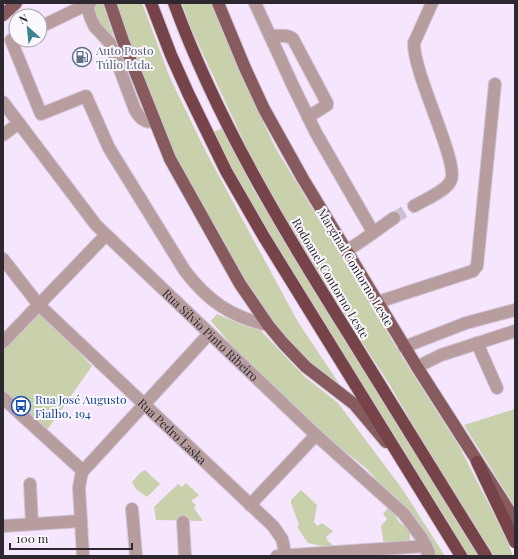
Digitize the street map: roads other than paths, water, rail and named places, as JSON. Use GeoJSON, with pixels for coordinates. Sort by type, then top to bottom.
{"type":"FeatureCollection","features":[{"type":"Feature","properties":{"kind":"highway"},"geometry":{"type":"LineString","coordinates":[[151,3],[205,131],[226,171],[264,237],[460,556]]}},
{"type":"Feature","properties":{"kind":"highway","name":"Rodoanel Contorno Leste"},"geometry":{"type":"LineString","coordinates":[[174,3],[210,89],[235,140],[272,208],[317,284],[486,556]]}},
{"type":"Feature","properties":{"kind":"highway"},"geometry":{"type":"LineString","coordinates":[[477,462],[515,542]]}},
{"type":"Feature","properties":{"kind":"main road"},"geometry":{"type":"LineString","coordinates":[[3,15],[16,3]]}},
{"type":"Feature","properties":{"kind":"main road"},"geometry":{"type":"LineString","coordinates":[[110,3],[123,41],[170,159],[240,284],[268,325],[306,367],[354,404],[398,455]]}},
{"type":"Feature","properties":{"kind":"main road","name":"Marginal Contorno Leste"},"geometry":{"type":"LineString","coordinates":[[218,3],[245,68],[280,140],[416,367],[515,520]]}},
{"type":"Feature","properties":{"kind":"street"},"geometry":{"type":"LineString","coordinates":[[255,3],[308,117],[373,232]]}},
{"type":"Feature","properties":{"kind":"street"},"geometry":{"type":"LineString","coordinates":[[414,206],[446,188],[452,180],[448,154],[423,81],[414,49],[414,43],[432,3]]}},
{"type":"Feature","properties":{"kind":"street"},"geometry":{"type":"LineString","coordinates":[[48,23],[89,4],[91,19],[95,27],[110,44],[135,110],[139,116],[147,122],[155,122]]}},
{"type":"Feature","properties":{"kind":"street"},"geometry":{"type":"LineString","coordinates":[[270,36],[290,37],[293,39],[327,103],[327,105],[308,117]]}},
{"type":"Feature","properties":{"kind":"street"},"geometry":{"type":"LineString","coordinates":[[14,48],[41,114],[86,96],[109,148],[185,271],[198,288],[240,318],[268,325]]}},
{"type":"Feature","properties":{"kind":"street"},"geometry":{"type":"LineString","coordinates":[[378,302],[473,271],[477,266],[495,84]]}},
{"type":"Feature","properties":{"kind":"street","name":"Rua Sílvio Pinto Ribeiro"},"geometry":{"type":"LineString","coordinates":[[3,102],[88,216],[209,334],[316,435],[404,514],[413,524],[428,553]]}},
{"type":"Feature","properties":{"kind":"street"},"geometry":{"type":"LineString","coordinates":[[3,135],[19,123]]}},
{"type":"Feature","properties":{"kind":"street"},"geometry":{"type":"LineString","coordinates":[[346,251],[366,239],[373,232],[394,218]]}},
{"type":"Feature","properties":{"kind":"street"},"geometry":{"type":"LineString","coordinates":[[3,342],[106,235]]}},
{"type":"Feature","properties":{"kind":"street","name":"Rua Pedro Laska"},"geometry":{"type":"LineString","coordinates":[[3,258],[38,305],[278,532],[285,546],[283,556]]}},
{"type":"Feature","properties":{"kind":"street"},"geometry":{"type":"LineString","coordinates":[[404,347],[466,323],[515,310]]}},
{"type":"Feature","properties":{"kind":"street"},"geometry":{"type":"LineString","coordinates":[[416,367],[440,355],[515,331]]}},
{"type":"Feature","properties":{"kind":"street"},"geometry":{"type":"LineString","coordinates":[[83,556],[78,488],[80,476],[209,334]]}},
{"type":"Feature","properties":{"kind":"street"},"geometry":{"type":"LineString","coordinates":[[477,343],[497,388]]}},
{"type":"Feature","properties":{"kind":"street"},"geometry":{"type":"LineString","coordinates":[[3,398],[84,471]]}},
{"type":"Feature","properties":{"kind":"street"},"geometry":{"type":"LineString","coordinates":[[250,505],[316,435]]}},
{"type":"Feature","properties":{"kind":"street"},"geometry":{"type":"LineString","coordinates":[[30,484],[32,524]]}},
{"type":"Feature","properties":{"kind":"street"},"geometry":{"type":"LineString","coordinates":[[132,509],[136,556]]}},
{"type":"Feature","properties":{"kind":"street"},"geometry":{"type":"LineString","coordinates":[[3,526],[81,521]]}},
{"type":"Feature","properties":{"kind":"street"},"geometry":{"type":"LineString","coordinates":[[183,522],[185,556]]}},
{"type":"Feature","properties":{"kind":"street"},"geometry":{"type":"LineString","coordinates":[[283,556],[368,553],[428,553]]}},
{"type":"Feature","properties":{"kind":"tunnel"},"geometry":{"type":"LineString","coordinates":[[394,218],[414,206]]}},
{"type":"Feature","properties":{"kind":"place","name":"Auto Posto Túlio Ltda."},"geometry":{"type":"Point","coordinates":[82,57]}},
{"type":"Feature","properties":{"kind":"place","name":"Rua José Augusto Fialho, 194"},"geometry":{"type":"Point","coordinates":[21,406]}}]}
